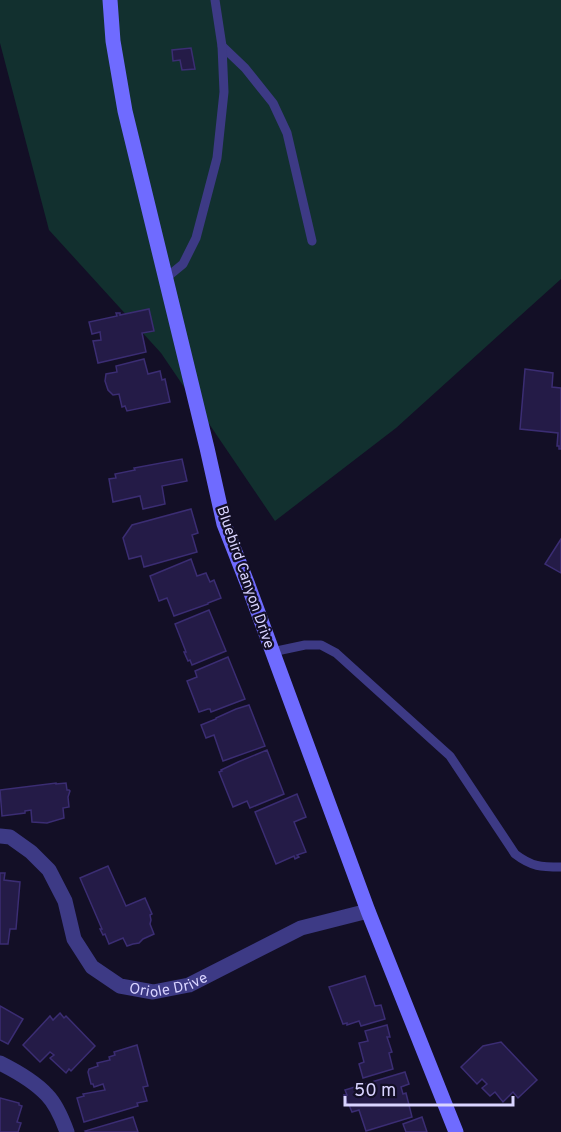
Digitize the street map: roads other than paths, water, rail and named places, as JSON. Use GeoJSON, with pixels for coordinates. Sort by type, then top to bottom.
{"type":"FeatureCollection","features":[{"type":"Feature","properties":{"kind":"street","name":"Bluebird Canyon Drive"},"geometry":{"type":"LineString","coordinates":[[112,2],[113,41],[125,111],[224,524],[368,910],[456,1132]]}},
{"type":"Feature","properties":{"kind":"street","name":"Oriole Drive"},"geometry":{"type":"LineString","coordinates":[[0,836],[10,837],[31,852],[49,870],[64,901],[74,939],[92,967],[120,986],[153,992],[189,985],[301,928],[368,910]]}},
{"type":"Feature","properties":{"kind":"street"},"geometry":{"type":"LineString","coordinates":[[0,1063],[16,1071],[47,1095],[67,1132]]}},
{"type":"Feature","properties":{"kind":"lane"},"geometry":{"type":"LineString","coordinates":[[166,278],[183,264],[196,238],[217,158],[224,92],[222,46],[215,0]]}},
{"type":"Feature","properties":{"kind":"lane"},"geometry":{"type":"LineString","coordinates":[[222,46],[245,68],[273,103],[287,133],[312,241]]}},
{"type":"Feature","properties":{"kind":"lane"},"geometry":{"type":"LineString","coordinates":[[272,652],[305,645],[321,645],[336,653],[450,756],[515,854],[525,862],[538,867],[561,867]]}}]}
